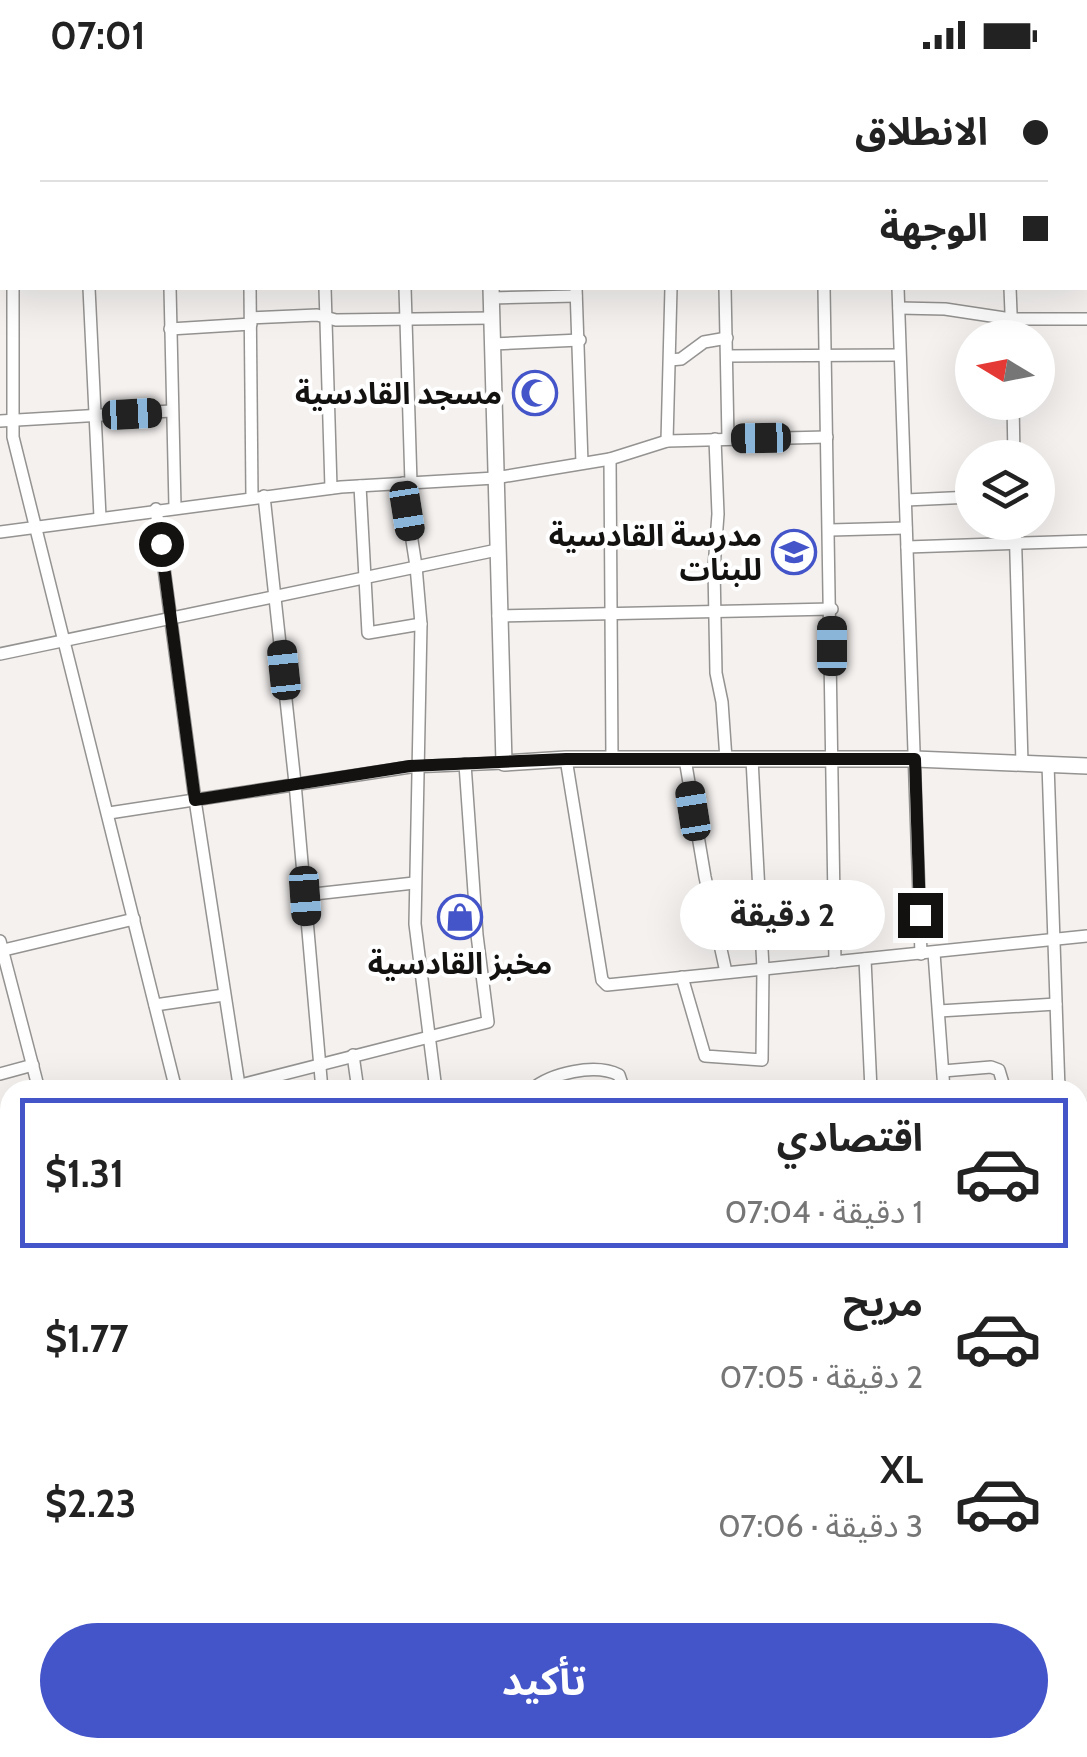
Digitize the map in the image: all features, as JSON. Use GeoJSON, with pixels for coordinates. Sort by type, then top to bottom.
{"type":"FeatureCollection","features":[{"type":"Feature","properties":{"kind":"street"},"geometry":{"type":"LineString","coordinates":[[13,290],[6,421],[65,638],[174,1080]]}},
{"type":"Feature","properties":{"kind":"street"},"geometry":{"type":"LineString","coordinates":[[89,290],[100,518]]}},
{"type":"Feature","properties":{"kind":"street"},"geometry":{"type":"LineString","coordinates":[[170,290],[176,506]]}},
{"type":"Feature","properties":{"kind":"street"},"geometry":{"type":"LineString","coordinates":[[250,290],[258,497],[276,596],[320,1080]]}},
{"type":"Feature","properties":{"kind":"street"},"geometry":{"type":"LineString","coordinates":[[325,290],[331,488]]}},
{"type":"Feature","properties":{"kind":"street"},"geometry":{"type":"LineString","coordinates":[[405,290],[407,483],[420,624],[414,883],[417,949],[434,1080]]}},
{"type":"Feature","properties":{"kind":"street"},"geometry":{"type":"LineString","coordinates":[[667,440],[671,290]]}},
{"type":"Feature","properties":{"kind":"street"},"geometry":{"type":"LineString","coordinates":[[725,290],[728,356],[714,610],[716,673],[726,758]]}},
{"type":"Feature","properties":{"kind":"street"},"geometry":{"type":"LineString","coordinates":[[824,290],[835,962]]}},
{"type":"Feature","properties":{"kind":"street"},"geometry":{"type":"LineString","coordinates":[[898,290],[915,759],[928,954],[939,1011],[943,1080]]}},
{"type":"Feature","properties":{"kind":"street"},"geometry":{"type":"LineString","coordinates":[[1010,290],[1011,319]]}},
{"type":"Feature","properties":{"kind":"street"},"geometry":{"type":"LineString","coordinates":[[504,763],[492,293],[576,292],[582,463]]}},
{"type":"Feature","properties":{"kind":"street"},"geometry":{"type":"LineString","coordinates":[[899,308],[945,309],[1011,319],[1087,319]]}},
{"type":"Feature","properties":{"kind":"street"},"geometry":{"type":"LineString","coordinates":[[170,328],[326,317],[492,318]]}},
{"type":"Feature","properties":{"kind":"street"},"geometry":{"type":"LineString","coordinates":[[670,360],[681,360],[704,342],[727,338]]}},
{"type":"Feature","properties":{"kind":"street"},"geometry":{"type":"LineString","coordinates":[[492,344],[580,340]]}},
{"type":"Feature","properties":{"kind":"street"},"geometry":{"type":"LineString","coordinates":[[728,356],[899,355]]}},
{"type":"Feature","properties":{"kind":"street"},"geometry":{"type":"LineString","coordinates":[[6,421],[171,412]]}},
{"type":"Feature","properties":{"kind":"street"},"geometry":{"type":"LineString","coordinates":[[0,532],[331,488],[495,478],[610,459],[667,440],[827,437]]}},
{"type":"Feature","properties":{"kind":"street"},"geometry":{"type":"LineString","coordinates":[[610,459],[612,759]]}},
{"type":"Feature","properties":{"kind":"street"},"geometry":{"type":"LineString","coordinates":[[360,486],[368,633],[420,624]]}},
{"type":"Feature","properties":{"kind":"street"},"geometry":{"type":"LineString","coordinates":[[906,500],[955,498]]}},
{"type":"Feature","properties":{"kind":"street"},"geometry":{"type":"LineString","coordinates":[[156,509],[237,1080]]}},
{"type":"Feature","properties":{"kind":"street"},"geometry":{"type":"LineString","coordinates":[[830,530],[906,528]]}},
{"type":"Feature","properties":{"kind":"street"},"geometry":{"type":"LineString","coordinates":[[1016,540],[1022,763]]}},
{"type":"Feature","properties":{"kind":"street"},"geometry":{"type":"LineString","coordinates":[[907,548],[1087,541]]}},
{"type":"Feature","properties":{"kind":"street"},"geometry":{"type":"LineString","coordinates":[[0,654],[497,550]]}},
{"type":"Feature","properties":{"kind":"street"},"geometry":{"type":"LineString","coordinates":[[498,616],[832,608]]}},
{"type":"Feature","properties":{"kind":"street"},"geometry":{"type":"LineString","coordinates":[[109,813],[419,766],[566,759],[726,758],[915,759],[1087,766]]}},
{"type":"Feature","properties":{"kind":"street"},"geometry":{"type":"LineString","coordinates":[[566,759],[604,983],[1087,936]]}},
{"type":"Feature","properties":{"kind":"street"},"geometry":{"type":"LineString","coordinates":[[682,977],[705,1056],[760,1061],[764,1043],[764,968],[752,759]]}},
{"type":"Feature","properties":{"kind":"street"},"geometry":{"type":"LineString","coordinates":[[686,760],[705,877],[726,972]]}},
{"type":"Feature","properties":{"kind":"street"},"geometry":{"type":"LineString","coordinates":[[274,1080],[353,1055],[480,1026],[490,1018],[477,935],[465,764]]}},
{"type":"Feature","properties":{"kind":"street"},"geometry":{"type":"LineString","coordinates":[[1048,764],[1059,1080]]}},
{"type":"Feature","properties":{"kind":"street"},"geometry":{"type":"LineString","coordinates":[[305,896],[414,883]]}},
{"type":"Feature","properties":{"kind":"street"},"geometry":{"type":"LineString","coordinates":[[36,1080],[7,993],[1,948],[134,919]]}},
{"type":"Feature","properties":{"kind":"street"},"geometry":{"type":"LineString","coordinates":[[865,959],[870,1080]]}},
{"type":"Feature","properties":{"kind":"street"},"geometry":{"type":"LineString","coordinates":[[155,1005],[224,995]]}},
{"type":"Feature","properties":{"kind":"street"},"geometry":{"type":"LineString","coordinates":[[939,1011],[1056,1004]]}},
{"type":"Feature","properties":{"kind":"street"},"geometry":{"type":"LineString","coordinates":[[353,1055],[357,1080]]}},
{"type":"Feature","properties":{"kind":"street"},"geometry":{"type":"LineString","coordinates":[[0,1074],[32,1065]]}},
{"type":"Feature","properties":{"kind":"street"},"geometry":{"type":"LineString","coordinates":[[943,1071],[992,1067],[999,1070],[1002,1080]]}},
{"type":"Feature","properties":{"kind":"street"},"geometry":{"type":"LineString","coordinates":[[550,1080],[559,1075],[605,1070],[619,1075],[621,1080]]}},
{"type":"Feature","properties":{"kind":"place","name":"مسجد القادسية"},"geometry":{"type":"Point","coordinates":[535,393]}},
{"type":"Feature","properties":{"kind":"place","name":"مدرسة القادسية للبنات"},"geometry":{"type":"Point","coordinates":[794,552]}},
{"type":"Feature","properties":{"kind":"place","name":"مخبز القادسية"},"geometry":{"type":"Point","coordinates":[460,917]}},
{"type":"Feature","properties":{"kind":"route"},"geometry":{"type":"LineString","coordinates":[[161,544],[195,800],[410,766],[566,759],[915,759],[920,915]]}}]}
